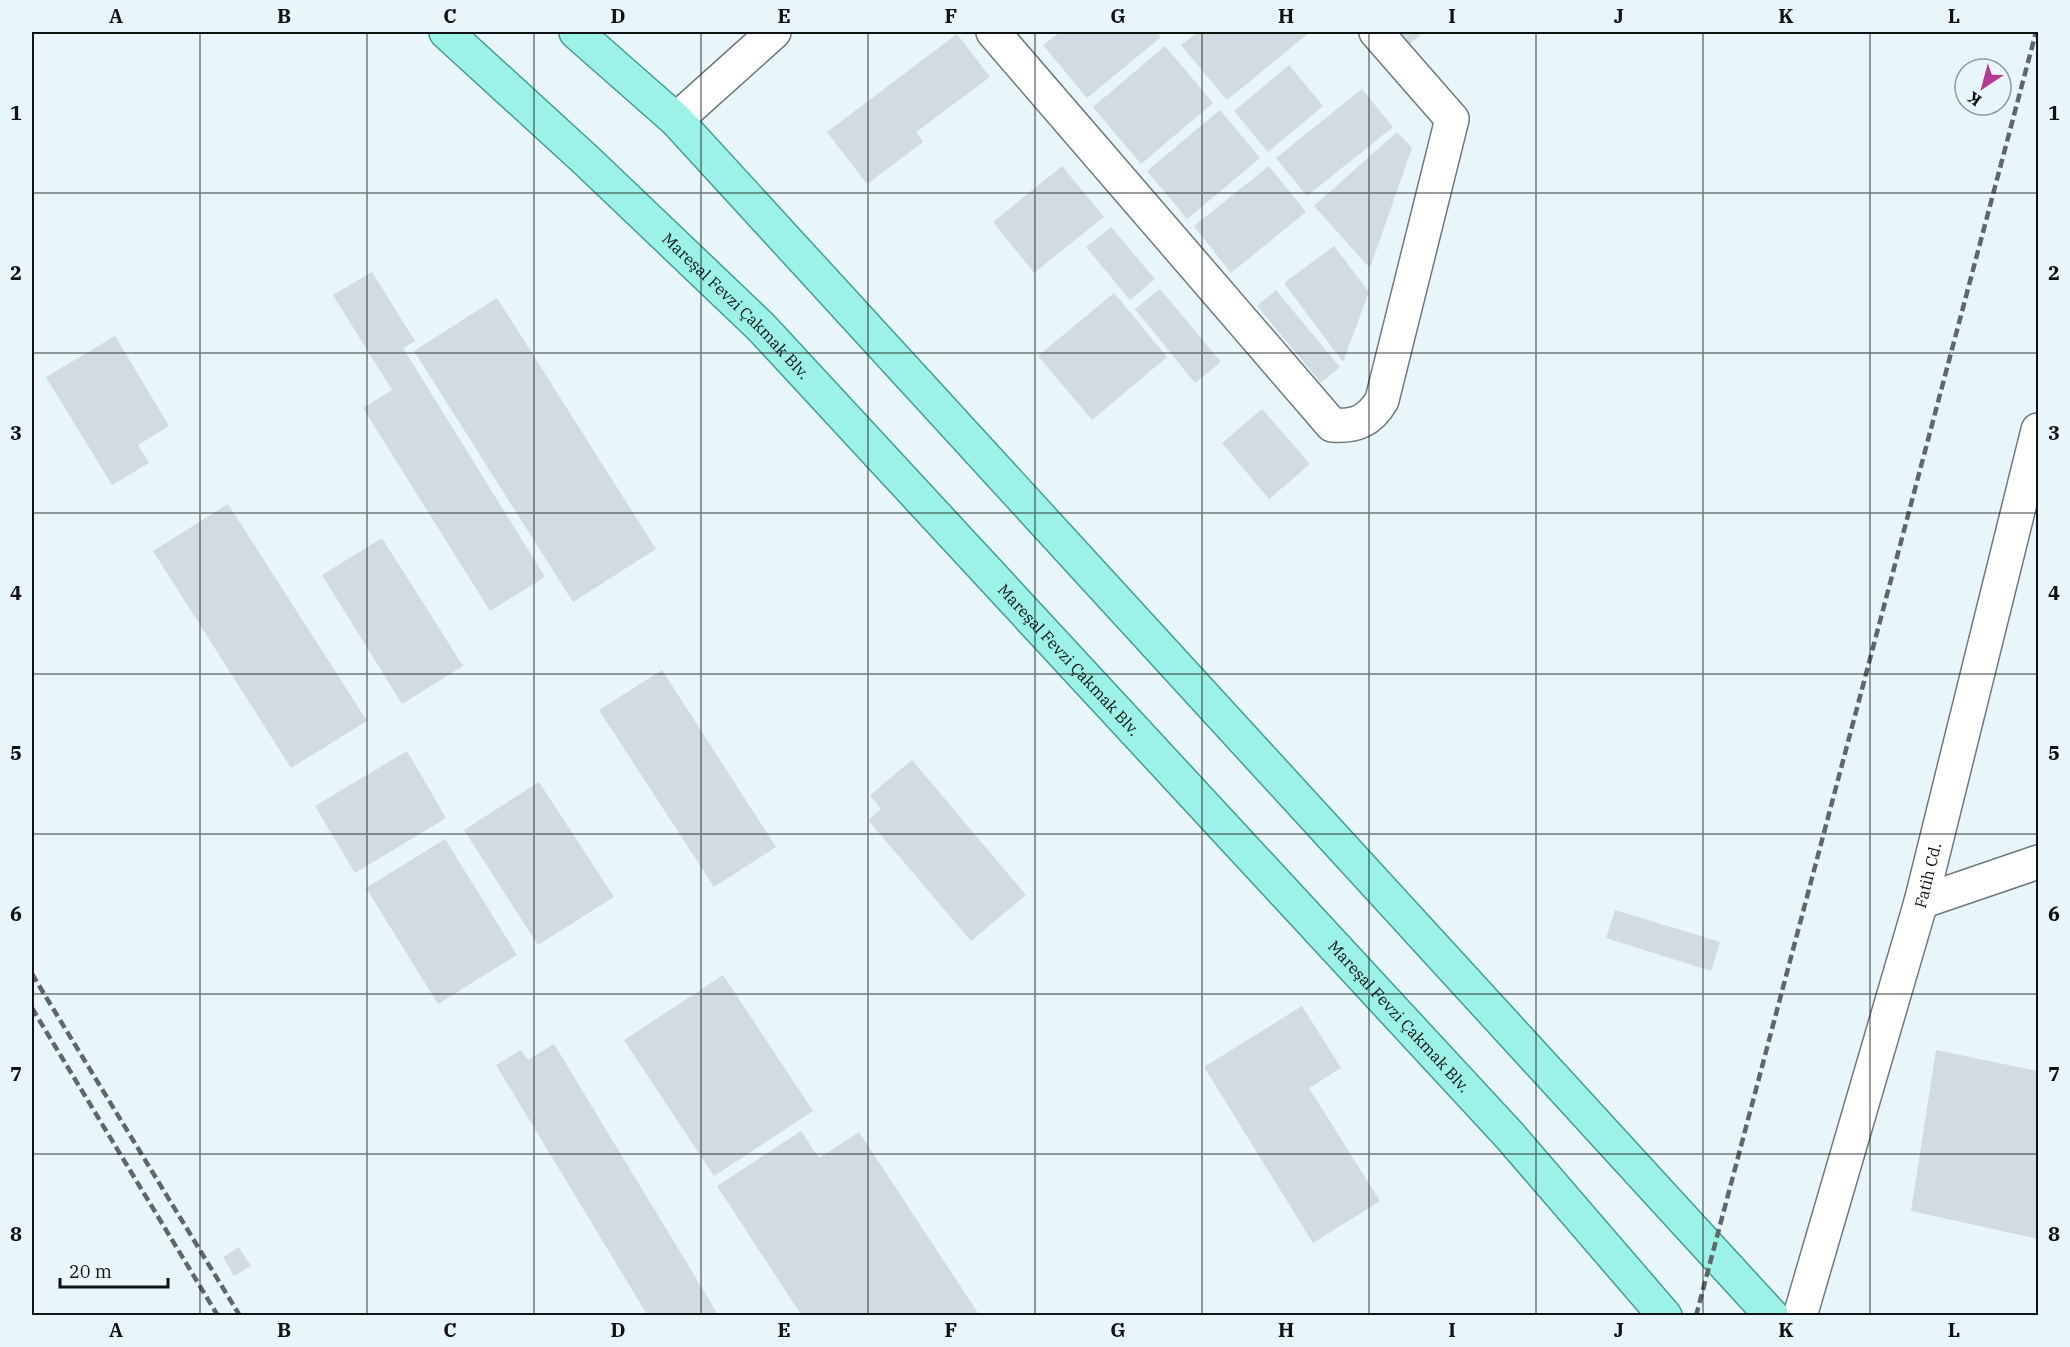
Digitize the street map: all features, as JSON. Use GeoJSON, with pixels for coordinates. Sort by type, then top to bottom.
{"type":"FeatureCollection","features":[{"type":"Feature","properties":{"kind":"main road","name":"Mareşal Fevzi Çakmak Blv."},"geometry":{"type":"LineString","coordinates":[[446,32],[587,161],[760,327],[1510,1136],[1665,1316]]}},
{"type":"Feature","properties":{"kind":"main road"},"geometry":{"type":"LineString","coordinates":[[576,32],[676,120],[1772,1316]]}},
{"type":"Feature","properties":{"kind":"street"},"geometry":{"type":"LineString","coordinates":[[676,120],[774,32]]}},
{"type":"Feature","properties":{"kind":"street"},"geometry":{"type":"LineString","coordinates":[[993,32],[1332,425],[1344,426],[1357,424],[1367,418],[1376,411],[1382,400],[1452,119],[1376,32]]}},
{"type":"Feature","properties":{"kind":"street","name":"Fatih Cd."},"geometry":{"type":"LineString","coordinates":[[1800,1316],[1921,902],[2038,430]]}},
{"type":"Feature","properties":{"kind":"street"},"geometry":{"type":"LineString","coordinates":[[1921,902],[2038,862]]}},
{"type":"Feature","properties":{"kind":"building"},"geometry":{"type":"Polygon","coordinates":[[[1060,32],[1156,32],[1161,37],[1087,98],[1043,45],[1060,32]]]}},
{"type":"Feature","properties":{"kind":"building"},"geometry":{"type":"Polygon","coordinates":[[[1198,32],[1310,32],[1227,100],[1181,45],[1198,32]]]}},
{"type":"Feature","properties":{"kind":"building"},"geometry":{"type":"Polygon","coordinates":[[[1389,32],[1424,32],[1403,49],[1389,32]]]}},
{"type":"Feature","properties":{"kind":"building"},"geometry":{"type":"Polygon","coordinates":[[[957,34],[990,77],[916,132],[923,142],[867,184],[827,132],[957,34]]]}},
{"type":"Feature","properties":{"kind":"building"},"geometry":{"type":"Polygon","coordinates":[[[1165,46],[1213,103],[1141,164],[1093,107],[1165,46]]]}},
{"type":"Feature","properties":{"kind":"building"},"geometry":{"type":"Polygon","coordinates":[[[1289,65],[1323,106],[1268,152],[1234,111],[1289,65]]]}},
{"type":"Feature","properties":{"kind":"building"},"geometry":{"type":"Polygon","coordinates":[[[1362,89],[1393,127],[1307,196],[1276,158],[1362,89]]]}},
{"type":"Feature","properties":{"kind":"building"},"geometry":{"type":"Polygon","coordinates":[[[1220,110],[1260,158],[1187,219],[1147,171],[1220,110]]]}},
{"type":"Feature","properties":{"kind":"building"},"geometry":{"type":"Polygon","coordinates":[[[1397,132],[1412,148],[1370,268],[1314,206],[1397,132]]]}},
{"type":"Feature","properties":{"kind":"building"},"geometry":{"type":"Polygon","coordinates":[[[1062,166],[1104,217],[1034,273],[993,222],[1062,166]]]}},
{"type":"Feature","properties":{"kind":"building"},"geometry":{"type":"Polygon","coordinates":[[[1269,166],[1306,212],[1231,273],[1194,226],[1269,166]]]}},
{"type":"Feature","properties":{"kind":"building"},"geometry":{"type":"Polygon","coordinates":[[[1111,227],[1155,279],[1130,300],[1086,247],[1111,227]]]}},
{"type":"Feature","properties":{"kind":"building"},"geometry":{"type":"Polygon","coordinates":[[[1334,246],[1369,292],[1343,362],[1284,283],[1334,246]]]}},
{"type":"Feature","properties":{"kind":"building"},"geometry":{"type":"Polygon","coordinates":[[[372,272],[415,341],[403,348],[545,577],[490,611],[363,408],[392,390],[333,295],[372,272]]]}},
{"type":"Feature","properties":{"kind":"building"},"geometry":{"type":"Polygon","coordinates":[[[1160,289],[1221,362],[1195,383],[1135,309],[1160,289]]]}},
{"type":"Feature","properties":{"kind":"building"},"geometry":{"type":"Polygon","coordinates":[[[1276,290],[1340,367],[1321,383],[1257,306],[1276,290]]]}},
{"type":"Feature","properties":{"kind":"building"},"geometry":{"type":"Polygon","coordinates":[[[1114,293],[1167,357],[1092,420],[1038,356],[1114,293]]]}},
{"type":"Feature","properties":{"kind":"building"},"geometry":{"type":"Polygon","coordinates":[[[497,298],[656,549],[573,602],[414,351],[497,298]]]}},
{"type":"Feature","properties":{"kind":"building"},"geometry":{"type":"Polygon","coordinates":[[[115,336],[169,426],[138,445],[149,463],[112,485],[46,377],[115,336]]]}},
{"type":"Feature","properties":{"kind":"building"},"geometry":{"type":"Polygon","coordinates":[[[1262,409],[1310,464],[1269,499],[1222,443],[1262,409]]]}},
{"type":"Feature","properties":{"kind":"building"},"geometry":{"type":"Polygon","coordinates":[[[228,504],[367,721],[291,768],[153,551],[228,504]]]}},
{"type":"Feature","properties":{"kind":"building"},"geometry":{"type":"Polygon","coordinates":[[[382,538],[463,666],[402,704],[322,575],[382,538]]]}},
{"type":"Feature","properties":{"kind":"building"},"geometry":{"type":"Polygon","coordinates":[[[662,670],[776,847],[714,887],[599,710],[662,670]]]}},
{"type":"Feature","properties":{"kind":"building"},"geometry":{"type":"Polygon","coordinates":[[[407,751],[446,818],[355,873],[315,806],[407,751]]]}},
{"type":"Feature","properties":{"kind":"building"},"geometry":{"type":"Polygon","coordinates":[[[912,760],[1026,895],[971,941],[868,820],[881,809],[870,795],[912,760]]]}},
{"type":"Feature","properties":{"kind":"building"},"geometry":{"type":"Polygon","coordinates":[[[539,782],[614,897],[538,945],[464,830],[539,782]]]}},
{"type":"Feature","properties":{"kind":"building"},"geometry":{"type":"Polygon","coordinates":[[[445,839],[517,955],[438,1004],[366,888],[445,839]]]}},
{"type":"Feature","properties":{"kind":"building"},"geometry":{"type":"Polygon","coordinates":[[[1615,910],[1720,942],[1711,971],[1606,938],[1615,910]]]}},
{"type":"Feature","properties":{"kind":"building"},"geometry":{"type":"Polygon","coordinates":[[[723,975],[813,1111],[714,1176],[624,1040],[723,975]]]}},
{"type":"Feature","properties":{"kind":"building"},"geometry":{"type":"Polygon","coordinates":[[[1302,1006],[1341,1068],[1309,1088],[1380,1201],[1313,1243],[1204,1067],[1302,1006]]]}},
{"type":"Feature","properties":{"kind":"building"},"geometry":{"type":"Polygon","coordinates":[[[554,1044],[719,1316],[648,1316],[496,1065],[521,1050],[528,1060],[554,1044]]]}},
{"type":"Feature","properties":{"kind":"building"},"geometry":{"type":"Polygon","coordinates":[[[1936,1050],[2038,1071],[2038,1239],[1911,1211],[1936,1050]]]}},
{"type":"Feature","properties":{"kind":"building"},"geometry":{"type":"Polygon","coordinates":[[[801,1131],[819,1158],[859,1132],[980,1316],[802,1316],[717,1186],[801,1131]]]}},
{"type":"Feature","properties":{"kind":"building"},"geometry":{"type":"Polygon","coordinates":[[[239,1247],[251,1266],[234,1276],[223,1257],[239,1247]]]}},
{"type":"Feature","properties":{"kind":"railway"},"geometry":{"type":"LineString","coordinates":[[1696,1316],[2036,32]]}},
{"type":"Feature","properties":{"kind":"railway"},"geometry":{"type":"LineString","coordinates":[[32,974],[240,1316]]}},
{"type":"Feature","properties":{"kind":"railway"},"geometry":{"type":"LineString","coordinates":[[32,1008],[218,1316]]}}]}
